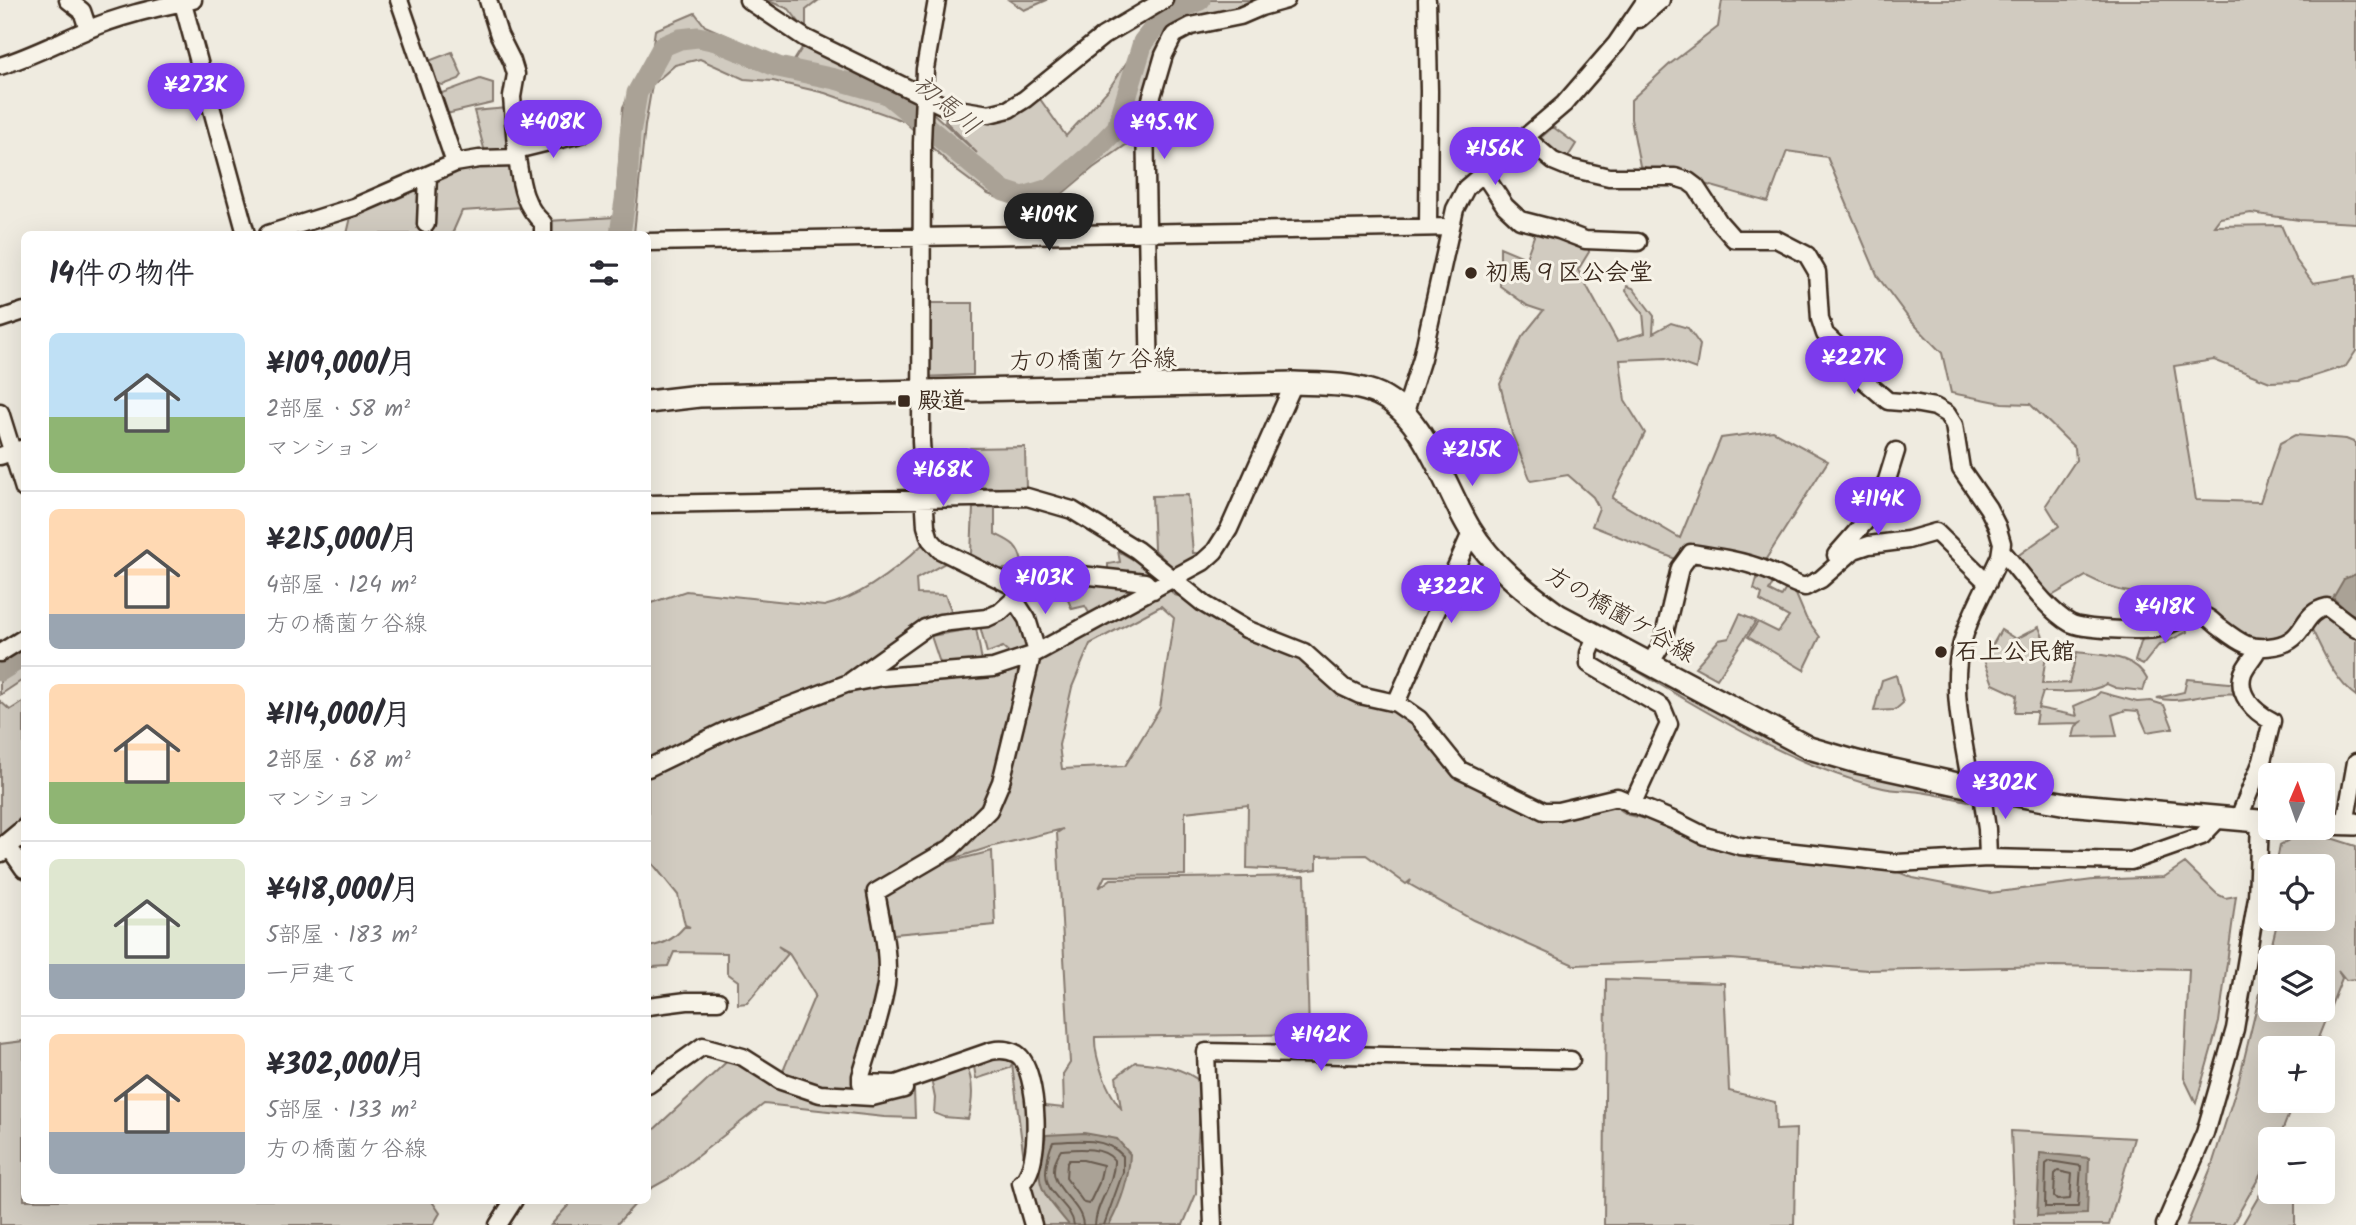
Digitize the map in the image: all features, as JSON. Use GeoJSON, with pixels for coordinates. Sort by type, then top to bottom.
{"type":"FeatureCollection","features":[{"type":"Feature","properties":{"kind":"main road","name":"方の橋薗ケ谷線"},"geometry":{"type":"LineString","coordinates":[[651,402],[699,396],[921,390],[1345,384],[1376,393],[1405,412],[1426,445],[1472,533],[1521,588],[1558,615],[1809,748],[1857,762],[1976,788],[2067,804],[2258,821]]}},
{"type":"Feature","properties":{"kind":"main road"},"geometry":{"type":"LineString","coordinates":[[4,849],[21,834]]}},
{"type":"Feature","properties":{"kind":"street"},"geometry":{"type":"LineString","coordinates":[[68,0],[82,11],[88,29]]}},
{"type":"Feature","properties":{"kind":"street"},"geometry":{"type":"LineString","coordinates":[[399,0],[455,163]]}},
{"type":"Feature","properties":{"kind":"street"},"geometry":{"type":"LineString","coordinates":[[488,0],[516,74],[512,97],[516,154],[531,212],[543,223],[543,231]]}},
{"type":"Feature","properties":{"kind":"street"},"geometry":{"type":"LineString","coordinates":[[748,0],[805,38],[946,107],[989,114],[1009,109],[1025,99],[1103,36],[1164,0]]}},
{"type":"Feature","properties":{"kind":"street"},"geometry":{"type":"LineString","coordinates":[[937,0],[925,69],[922,135],[921,441],[926,526],[930,539],[940,550],[1018,595],[1035,654],[1001,782],[989,810],[951,848],[876,892],[886,950],[886,983],[861,1083],[896,1084],[991,1051],[1004,1049],[1018,1055],[1024,1061],[1036,1110],[1033,1160],[1026,1180],[1021,1183],[1033,1225]]}},
{"type":"Feature","properties":{"kind":"street"},"geometry":{"type":"LineString","coordinates":[[1150,386],[1145,120],[1164,55],[1174,34],[1191,26],[1240,16],[1286,0]]}},
{"type":"Feature","properties":{"kind":"street"},"geometry":{"type":"LineString","coordinates":[[1427,0],[1428,227]]}},
{"type":"Feature","properties":{"kind":"street"},"geometry":{"type":"LineString","coordinates":[[1405,412],[1422,358],[1460,197],[1466,188],[1564,103],[1630,26],[1646,0]]}},
{"type":"Feature","properties":{"kind":"street"},"geometry":{"type":"LineString","coordinates":[[1630,26],[1661,0]]}},
{"type":"Feature","properties":{"kind":"street"},"geometry":{"type":"LineString","coordinates":[[0,66],[22,60],[88,29],[140,11],[186,1],[245,231]]}},
{"type":"Feature","properties":{"kind":"street"},"geometry":{"type":"LineString","coordinates":[[278,231],[354,207],[455,163],[516,154],[581,134]]}},
{"type":"Feature","properties":{"kind":"street"},"geometry":{"type":"LineString","coordinates":[[1525,137],[1553,161],[1570,168],[1609,177],[1675,177],[1688,181],[1696,187],[1734,239],[1776,239],[1807,255],[1817,272],[1820,319],[1825,334],[1845,353],[1858,376],[1888,401],[1935,407],[1947,414],[1954,425],[1961,469],[1997,526],[2001,550],[1963,638],[1958,663],[1957,687],[1976,788],[1987,829],[1988,858]]}},
{"type":"Feature","properties":{"kind":"street"},"geometry":{"type":"LineString","coordinates":[[1483,173],[1505,206],[1520,220],[1585,240],[1638,242]]}},
{"type":"Feature","properties":{"kind":"street"},"geometry":{"type":"LineString","coordinates":[[426,224],[428,175]]}},
{"type":"Feature","properties":{"kind":"street"},"geometry":{"type":"LineString","coordinates":[[651,242],[1451,227]]}},
{"type":"Feature","properties":{"kind":"street"},"geometry":{"type":"LineString","coordinates":[[0,318],[21,312]]}},
{"type":"Feature","properties":{"kind":"street"},"geometry":{"type":"LineString","coordinates":[[651,767],[729,729],[846,684],[882,677],[993,668],[1035,654],[1203,562],[1215,551],[1229,528],[1294,383]]}},
{"type":"Feature","properties":{"kind":"street"},"geometry":{"type":"LineString","coordinates":[[0,412],[21,480]]}},
{"type":"Feature","properties":{"kind":"street"},"geometry":{"type":"LineString","coordinates":[[1805,587],[1866,524],[1879,506],[1896,451]]}},
{"type":"Feature","properties":{"kind":"street"},"geometry":{"type":"LineString","coordinates":[[651,504],[1027,497],[1052,503],[1072,510],[1137,550],[1204,604],[1246,629],[1304,652],[1343,687],[1360,695],[1396,703],[1419,719],[1460,769],[1544,811],[1617,797],[1705,836],[1740,846],[1897,863],[1988,858],[2131,861],[2202,836],[2228,819],[2262,761],[2272,721],[2253,709],[2242,691],[2243,673],[2258,649]]}},
{"type":"Feature","properties":{"kind":"street"},"geometry":{"type":"LineString","coordinates":[[1649,665],[1662,644],[1680,568],[1692,553],[1730,559],[1764,569],[1805,587],[1821,579],[1854,550],[1936,532],[1988,583]]}},
{"type":"Feature","properties":{"kind":"street"},"geometry":{"type":"LineString","coordinates":[[1396,703],[1472,533]]}},
{"type":"Feature","properties":{"kind":"street"},"geometry":{"type":"LineString","coordinates":[[2001,550],[2051,607],[2072,624],[2093,628],[2156,629],[2185,616],[2205,617],[2243,644],[2258,649],[2290,642],[2300,634],[2307,619],[2317,609],[2327,607],[2356,629]]}},
{"type":"Feature","properties":{"kind":"street"},"geometry":{"type":"LineString","coordinates":[[846,684],[925,628],[940,623],[987,618],[1000,612],[1038,578],[1055,572],[1145,582],[1153,590]]}},
{"type":"Feature","properties":{"kind":"street"},"geometry":{"type":"LineString","coordinates":[[1596,636],[1588,664],[1662,707],[1669,724],[1632,805]]}},
{"type":"Feature","properties":{"kind":"street"},"geometry":{"type":"LineString","coordinates":[[0,653],[21,640]]}},
{"type":"Feature","properties":{"kind":"street"},"geometry":{"type":"LineString","coordinates":[[2351,824],[2356,762]]}},
{"type":"Feature","properties":{"kind":"street"},"geometry":{"type":"LineString","coordinates":[[2165,1225],[2209,1121],[2235,1029],[2257,898],[2263,840]]}},
{"type":"Feature","properties":{"kind":"street"},"geometry":{"type":"LineString","coordinates":[[4,849],[21,866]]}},
{"type":"Feature","properties":{"kind":"street"},"geometry":{"type":"LineString","coordinates":[[651,1006],[687,1001],[718,1001]]}},
{"type":"Feature","properties":{"kind":"street"},"geometry":{"type":"LineString","coordinates":[[651,1083],[703,1046],[744,1057],[781,1081],[820,1094],[851,1097],[873,1097],[899,1092],[944,1069]]}},
{"type":"Feature","properties":{"kind":"street"},"geometry":{"type":"LineString","coordinates":[[1213,1225],[1206,1052],[1571,1059]]}},
{"type":"Feature","properties":{"kind":"street"},"geometry":{"type":"LineString","coordinates":[[498,1225],[511,1204]]}},
{"type":"Feature","properties":{"kind":"shaded area"},"geometry":{"type":"Polygon","coordinates":[[[766,0],[819,0],[806,10],[806,31],[789,9],[766,0]]]}},
{"type":"Feature","properties":{"kind":"shaded area"},"geometry":{"type":"Polygon","coordinates":[[[1009,0],[1047,0],[1024,10],[1009,0]]]}},
{"type":"Feature","properties":{"kind":"shaded area"},"geometry":{"type":"Polygon","coordinates":[[[1164,0],[1278,0],[1174,35],[1140,135],[1093,168],[1057,198],[1025,208],[988,194],[957,171],[904,121],[825,93],[773,81],[744,79],[700,59],[675,65],[652,85],[634,231],[548,231],[548,221],[615,217],[623,107],[652,51],[655,30],[695,13],[705,26],[792,64],[805,43],[914,96],[977,153],[945,121],[947,113],[1018,110],[1040,99],[1066,136],[1108,90],[1137,47],[1157,3],[1164,0]]]}},
{"type":"Feature","properties":{"kind":"shaded area"},"geometry":{"type":"Polygon","coordinates":[[[1722,0],[2356,0],[2356,223],[2299,220],[2251,213],[2220,218],[2214,226],[2281,225],[2296,260],[2313,283],[2356,276],[2356,351],[2346,366],[2299,381],[2270,382],[2214,360],[2174,366],[2196,500],[2260,502],[2280,443],[2295,435],[2346,439],[2356,443],[2356,696],[2334,672],[2308,622],[2259,648],[2205,617],[2175,618],[2174,602],[2168,599],[2119,590],[2086,576],[2050,597],[2016,557],[2059,526],[2046,505],[2076,460],[2075,448],[2030,404],[2002,403],[1951,393],[1942,353],[1910,320],[1878,277],[1827,157],[1787,151],[1768,202],[1640,166],[1631,119],[1631,100],[1670,64],[1718,27],[1722,0]]]}},
{"type":"Feature","properties":{"kind":"shaded area"},"geometry":{"type":"Polygon","coordinates":[[[452,52],[462,75],[459,79],[443,85],[435,83],[426,62],[452,52]]]}},
{"type":"Feature","properties":{"kind":"shaded area"},"geometry":{"type":"Polygon","coordinates":[[[480,79],[493,83],[493,103],[446,114],[439,94],[480,79]]]}},
{"type":"Feature","properties":{"kind":"shaded area"},"geometry":{"type":"Polygon","coordinates":[[[507,108],[511,153],[486,156],[474,111],[507,108]]]}},
{"type":"Feature","properties":{"kind":"shaded area"},"geometry":{"type":"Polygon","coordinates":[[[1553,127],[1576,144],[1566,160],[1537,141],[1553,127]]]}},
{"type":"Feature","properties":{"kind":"shaded area"},"geometry":{"type":"Polygon","coordinates":[[[471,164],[513,164],[523,207],[462,211],[453,231],[348,231],[351,217],[471,164]]]}},
{"type":"Feature","properties":{"kind":"shaded area"},"geometry":{"type":"Polygon","coordinates":[[[1538,225],[1588,244],[1589,252],[1578,270],[1617,341],[1645,333],[1643,313],[1626,291],[1627,286],[1633,288],[1654,316],[1653,333],[1671,323],[1688,328],[1700,345],[1696,369],[1666,358],[1620,360],[1625,401],[1645,433],[1612,498],[1680,538],[1721,438],[1773,431],[1828,461],[1764,562],[1673,558],[1592,526],[1599,508],[1593,497],[1568,475],[1531,481],[1512,434],[1500,384],[1522,337],[1543,311],[1528,306],[1500,286],[1500,247],[1526,258],[1538,225]]]}},
{"type":"Feature","properties":{"kind":"shaded area"},"geometry":{"type":"Polygon","coordinates":[[[920,303],[973,303],[973,375],[921,377],[920,303]]]}},
{"type":"Feature","properties":{"kind":"shaded area"},"geometry":{"type":"Polygon","coordinates":[[[1025,447],[1026,489],[972,487],[970,448],[1025,447]]]}},
{"type":"Feature","properties":{"kind":"shaded area"},"geometry":{"type":"Polygon","coordinates":[[[1892,484],[1903,484],[1899,502],[1879,513],[1892,484]]]}},
{"type":"Feature","properties":{"kind":"shaded area"},"geometry":{"type":"Polygon","coordinates":[[[1188,495],[1193,553],[1203,553],[1174,569],[1154,549],[1152,496],[1188,495]]]}},
{"type":"Feature","properties":{"kind":"shaded area"},"geometry":{"type":"Polygon","coordinates":[[[995,507],[995,534],[1013,544],[1022,562],[1008,569],[996,568],[971,554],[973,508],[995,507]]]}},
{"type":"Feature","properties":{"kind":"shaded area"},"geometry":{"type":"Polygon","coordinates":[[[924,543],[949,561],[916,579],[917,594],[945,595],[952,612],[915,629],[848,683],[995,669],[1169,588],[1174,595],[1188,598],[1240,636],[1267,642],[1324,672],[1344,698],[1396,711],[1415,720],[1452,761],[1544,811],[1608,801],[1628,815],[1670,823],[1714,839],[1881,865],[1913,878],[1990,893],[2093,880],[2164,877],[2185,863],[2217,894],[2225,898],[2236,896],[2219,1022],[2196,1103],[2184,1078],[2189,969],[2054,966],[1868,970],[1730,959],[1574,965],[1473,920],[1409,884],[1411,880],[1406,884],[1366,855],[1317,856],[1317,869],[1302,871],[1247,868],[1248,805],[1185,812],[1185,875],[1105,876],[1099,888],[1111,879],[1305,876],[1309,1034],[1095,1037],[1102,1074],[1121,1108],[1116,1077],[1135,1062],[1171,1067],[1202,1083],[1196,1194],[1183,1225],[1037,1225],[1027,1183],[1012,1064],[1016,1054],[1034,1105],[1064,1108],[1063,1074],[1070,1063],[1057,833],[1063,829],[990,847],[925,868],[992,851],[995,925],[883,935],[886,983],[859,1091],[874,1097],[914,1090],[915,1118],[764,1104],[668,1179],[651,1188],[651,1132],[735,1054],[781,1076],[815,995],[788,952],[778,946],[788,954],[747,1003],[738,1004],[738,981],[727,973],[727,953],[674,952],[668,966],[651,968],[651,946],[668,941],[684,927],[690,927],[685,925],[678,895],[651,862],[651,603],[686,591],[824,606],[852,596],[890,572],[924,543]],[[1161,606],[1090,644],[1072,687],[1059,745],[1062,769],[1125,766],[1160,708],[1174,618],[1161,606]]]}},
{"type":"Feature","properties":{"kind":"shaded area"},"geometry":{"type":"Polygon","coordinates":[[[1118,551],[1153,571],[1148,576],[1108,571],[1108,564],[1120,562],[1118,551]]]}},
{"type":"Feature","properties":{"kind":"shaded area"},"geometry":{"type":"Polygon","coordinates":[[[1758,575],[1774,581],[1769,591],[1781,597],[1787,587],[1795,592],[1806,618],[1820,637],[1804,670],[1748,637],[1758,622],[1778,632],[1789,617],[1760,601],[1762,594],[1754,589],[1758,575]]]}},
{"type":"Feature","properties":{"kind":"shaded area"},"geometry":{"type":"Polygon","coordinates":[[[1059,580],[1148,589],[1092,618],[1085,606],[1072,609],[1059,580]]]}},
{"type":"Feature","properties":{"kind":"shaded area"},"geometry":{"type":"Polygon","coordinates":[[[1016,608],[1029,649],[1013,656],[1003,647],[987,653],[980,626],[999,622],[1016,608]]]}},
{"type":"Feature","properties":{"kind":"shaded area"},"geometry":{"type":"Polygon","coordinates":[[[1740,614],[1756,621],[1717,679],[1695,667],[1719,640],[1729,638],[1740,614]]]}},
{"type":"Feature","properties":{"kind":"shaded area"},"geometry":{"type":"Polygon","coordinates":[[[2185,622],[2187,632],[2158,646],[2143,665],[2135,661],[2144,633],[2185,622]]]}},
{"type":"Feature","properties":{"kind":"shaded area"},"geometry":{"type":"Polygon","coordinates":[[[2039,627],[2047,647],[2042,684],[2069,683],[2077,652],[2126,661],[2142,671],[2147,679],[2143,691],[2116,688],[2107,684],[2084,691],[2043,692],[2038,708],[2077,716],[2074,706],[2100,692],[2137,702],[2151,701],[2164,705],[2173,728],[2147,732],[2138,711],[2126,710],[2112,715],[2117,736],[2073,737],[2076,726],[2083,721],[2035,724],[2037,712],[2015,712],[2017,695],[1993,684],[1984,660],[2001,630],[2016,639],[2039,627]]]}},
{"type":"Feature","properties":{"kind":"shaded area"},"geometry":{"type":"Polygon","coordinates":[[[976,628],[982,661],[941,666],[931,636],[976,628]]]}},
{"type":"Feature","properties":{"kind":"shaded area"},"geometry":{"type":"Polygon","coordinates":[[[1603,644],[1782,740],[1982,793],[1983,804],[1928,793],[1883,788],[1809,764],[1701,709],[1599,649],[1603,644]]]}},
{"type":"Feature","properties":{"kind":"shaded area"},"geometry":{"type":"Polygon","coordinates":[[[21,645],[21,681],[0,695],[0,656],[21,645]]]}},
{"type":"Feature","properties":{"kind":"shaded area"},"geometry":{"type":"Polygon","coordinates":[[[1896,675],[1903,703],[1895,710],[1874,711],[1882,680],[1896,675]]]}},
{"type":"Feature","properties":{"kind":"shaded area"},"geometry":{"type":"Polygon","coordinates":[[[2187,679],[2239,684],[2239,694],[2176,700],[2157,698],[2184,692],[2187,679]]]}},
{"type":"Feature","properties":{"kind":"shaded area"},"geometry":{"type":"Polygon","coordinates":[[[0,701],[10,710],[21,703],[21,816],[0,841],[0,701]]]}},
{"type":"Feature","properties":{"kind":"shaded area"},"geometry":{"type":"Polygon","coordinates":[[[2335,839],[2356,846],[2356,979],[2346,980],[2338,970],[2342,978],[2335,996],[2335,945],[2272,945],[2275,931],[2335,931],[2335,854],[2278,854],[2280,845],[2289,840],[2335,839]]]}},
{"type":"Feature","properties":{"kind":"shaded area"},"geometry":{"type":"Polygon","coordinates":[[[1606,979],[1724,983],[1729,1091],[1775,1102],[1776,1130],[1796,1129],[1794,1225],[1604,1225],[1606,979]]]}},
{"type":"Feature","properties":{"kind":"shaded area"},"geometry":{"type":"Polygon","coordinates":[[[2258,1002],[2258,1022],[2324,1022],[2319,1036],[2258,1036],[2258,1113],[2289,1113],[2284,1127],[2258,1127],[2258,1179],[2232,1225],[2187,1225],[2211,1168],[2239,1080],[2258,1002]]]}},
{"type":"Feature","properties":{"kind":"shaded area"},"geometry":{"type":"Polygon","coordinates":[[[21,1041],[21,1204],[434,1204],[440,1213],[433,1225],[0,1225],[0,1044],[21,1041]]]}},
{"type":"Feature","properties":{"kind":"shaded area"},"geometry":{"type":"Polygon","coordinates":[[[1014,1054],[1010,1068],[976,1079],[973,1060],[1014,1054]]]}},
{"type":"Feature","properties":{"kind":"shaded area"},"geometry":{"type":"Polygon","coordinates":[[[965,1063],[972,1091],[968,1119],[944,1117],[934,1113],[935,1098],[931,1079],[965,1063]]]}},
{"type":"Feature","properties":{"kind":"shaded area"},"geometry":{"type":"Polygon","coordinates":[[[2011,1131],[2134,1138],[2109,1225],[2015,1225],[2011,1131]]]}},
{"type":"Feature","properties":{"kind":"shaded area"},"geometry":{"type":"Polygon","coordinates":[[[2258,1198],[2258,1204],[2295,1204],[2295,1225],[2242,1225],[2258,1198]]]}},
{"type":"Feature","properties":{"kind":"shaded area"},"geometry":{"type":"Polygon","coordinates":[[[569,1204],[635,1204],[616,1225],[551,1225],[569,1204]]]}},
{"type":"Feature","properties":{"kind":"water"},"geometry":{"type":"Polygon","coordinates":[[[2356,574],[2356,615],[2349,613],[2333,598],[2344,579],[2356,574]]]}},
{"type":"Feature","properties":{"kind":"water"},"geometry":{"type":"Polygon","coordinates":[[[1084,1133],[1117,1139],[1130,1154],[1124,1191],[1109,1225],[1069,1225],[1050,1201],[1041,1184],[1040,1165],[1046,1135],[1084,1133]]]}},
{"type":"Feature","properties":{"kind":"water"},"geometry":{"type":"Polygon","coordinates":[[[2040,1153],[2089,1158],[2087,1214],[2037,1216],[2040,1153]]]}},
{"type":"Feature","properties":{"kind":"waterway","name":"初馬川"},"geometry":{"type":"LineString","coordinates":[[620,231],[637,93],[663,46],[680,39],[698,37],[716,41],[778,67],[887,94],[1004,191],[1023,197],[1052,188],[1117,128],[1143,42],[1158,23],[1178,9],[1200,0]]}},
{"type":"Feature","properties":{"kind":"waterway","name":"初馬川"},"geometry":{"type":"LineString","coordinates":[[0,671],[21,658]]}},
{"type":"Feature","properties":{"kind":"place","name":"初馬９区公会堂"},"geometry":{"type":"Point","coordinates":[1471,273]}},
{"type":"Feature","properties":{"kind":"place","name":"殿道"},"geometry":{"type":"Point","coordinates":[904,401]}},
{"type":"Feature","properties":{"kind":"place","name":"石上公民館"},"geometry":{"type":"Point","coordinates":[1941,652]}}]}
